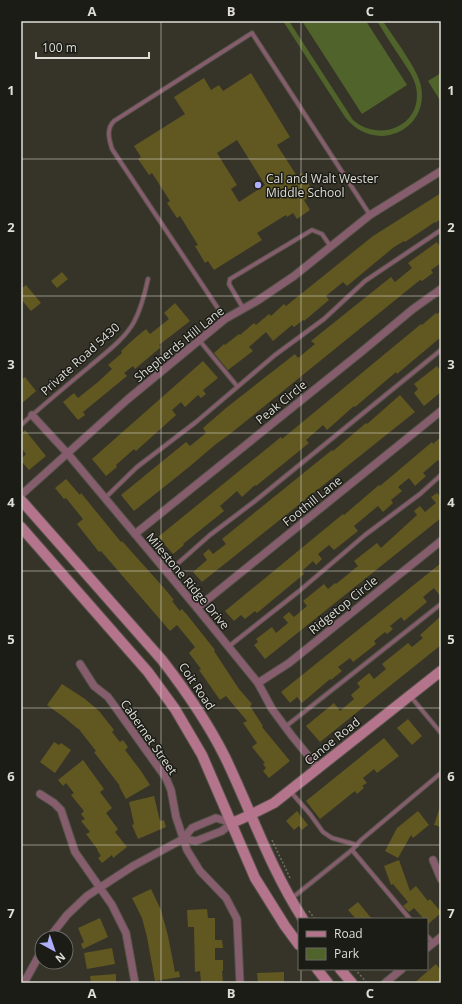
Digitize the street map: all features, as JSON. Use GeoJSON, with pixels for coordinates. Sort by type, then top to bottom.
{"type":"FeatureCollection","features":[{"type":"Feature","properties":{"kind":"main road","name":"Coit Road"},"geometry":{"type":"LineString","coordinates":[[21,500],[162,660],[182,685],[216,740],[266,853],[294,896],[303,918]]}},
{"type":"Feature","properties":{"kind":"main road"},"geometry":{"type":"LineString","coordinates":[[21,527],[148,672],[175,709],[202,755],[255,878],[285,926],[298,944]]}},
{"type":"Feature","properties":{"kind":"main road","name":"Canoe Road"},"geometry":{"type":"LineString","coordinates":[[232,822],[274,803],[319,769],[441,670]]}},
{"type":"Feature","properties":{"kind":"main road"},"geometry":{"type":"LineString","coordinates":[[318,970],[328,983]]}},
{"type":"Feature","properties":{"kind":"main road"},"geometry":{"type":"LineString","coordinates":[[341,970],[352,983]]}},
{"type":"Feature","properties":{"kind":"street","name":"Shepherds Hill Lane"},"geometry":{"type":"LineString","coordinates":[[21,495],[128,399],[224,319],[294,276],[370,215],[441,171]]}},
{"type":"Feature","properties":{"kind":"street","name":"Peak Circle"},"geometry":{"type":"LineString","coordinates":[[135,534],[413,309],[441,290]]}},
{"type":"Feature","properties":{"kind":"street","name":"Foothill Lane"},"geometry":{"type":"LineString","coordinates":[[197,608],[441,410]]}},
{"type":"Feature","properties":{"kind":"street","name":"Milestone Ridge Drive"},"geometry":{"type":"LineString","coordinates":[[32,415],[68,454],[197,608],[258,684],[272,709],[319,769]]}},
{"type":"Feature","properties":{"kind":"street","name":"Ridgetop Circle"},"geometry":{"type":"LineString","coordinates":[[258,684],[289,663],[441,541]]}},
{"type":"Feature","properties":{"kind":"street","name":"Cabernet Street"},"geometry":{"type":"LineString","coordinates":[[80,664],[94,686],[108,697],[166,778],[171,790],[176,817],[187,850],[200,870],[226,898],[237,919],[240,983]]}},
{"type":"Feature","properties":{"kind":"street"},"geometry":{"type":"LineString","coordinates":[[40,794],[54,803],[61,810],[75,852],[112,905],[126,933],[135,983]]}},
{"type":"Feature","properties":{"kind":"street","name":"Canoe Road"},"geometry":{"type":"LineString","coordinates":[[55,930],[75,907],[99,887],[133,866],[183,839],[192,828],[216,818],[232,822]]}},
{"type":"Feature","properties":{"kind":"street","name":"Canoe Road"},"geometry":{"type":"LineString","coordinates":[[183,839],[196,841],[222,831],[232,822]]}},
{"type":"Feature","properties":{"kind":"street"},"geometry":{"type":"LineString","coordinates":[[433,860],[441,879]]}},
{"type":"Feature","properties":{"kind":"street"},"geometry":{"type":"LineString","coordinates":[[428,947],[441,937]]}},
{"type":"Feature","properties":{"kind":"street"},"geometry":{"type":"LineString","coordinates":[[24,983],[34,965]]}},
{"type":"Feature","properties":{"kind":"street"},"geometry":{"type":"LineString","coordinates":[[385,983],[401,970]]}},
{"type":"Feature","properties":{"kind":"lane"},"geometry":{"type":"LineString","coordinates":[[224,319],[112,149],[109,134],[111,124],[114,121],[252,33],[370,215]]}},
{"type":"Feature","properties":{"kind":"lane"},"geometry":{"type":"LineString","coordinates":[[243,308],[229,284],[230,279],[312,230],[322,234],[331,247]]}},
{"type":"Feature","properties":{"kind":"lane"},"geometry":{"type":"LineString","coordinates":[[105,498],[137,467],[196,422],[275,355],[324,319],[365,281],[441,230]]}},
{"type":"Feature","properties":{"kind":"lane","name":"Private Road 5430"},"geometry":{"type":"LineString","coordinates":[[21,425],[111,348],[125,333],[133,323],[139,310],[145,294],[148,279]]}},
{"type":"Feature","properties":{"kind":"lane"},"geometry":{"type":"LineString","coordinates":[[199,340],[237,386]]}},
{"type":"Feature","properties":{"kind":"lane"},"geometry":{"type":"LineString","coordinates":[[167,573],[210,535],[441,350]]}},
{"type":"Feature","properties":{"kind":"lane"},"geometry":{"type":"LineString","coordinates":[[228,647],[298,592],[365,535],[420,494],[441,475]]}},
{"type":"Feature","properties":{"kind":"lane"},"geometry":{"type":"LineString","coordinates":[[285,727],[334,690],[441,604]]}},
{"type":"Feature","properties":{"kind":"lane"},"geometry":{"type":"LineString","coordinates":[[409,696],[441,733]]}},
{"type":"Feature","properties":{"kind":"lane"},"geometry":{"type":"LineString","coordinates":[[294,896],[352,850],[441,773]]}},
{"type":"Feature","properties":{"kind":"lane"},"geometry":{"type":"LineString","coordinates":[[290,791],[323,832],[332,838],[357,845]]}},
{"type":"Feature","properties":{"kind":"lane"},"geometry":{"type":"LineString","coordinates":[[352,850],[409,918]]}},
{"type":"Feature","properties":{"kind":"lane"},"geometry":{"type":"LineString","coordinates":[[428,937],[434,943]]}},
{"type":"Feature","properties":{"kind":"path"},"geometry":{"type":"LineString","coordinates":[[270,837],[294,896]]}},
{"type":"Feature","properties":{"kind":"path"},"geometry":{"type":"LineString","coordinates":[[306,906],[314,918]]}},
{"type":"Feature","properties":{"kind":"path"},"geometry":{"type":"LineString","coordinates":[[356,970],[367,983]]}},
{"type":"Feature","properties":{"kind":"green space"},"geometry":{"type":"Polygon","coordinates":[[[283,21],[289,21],[353,120],[364,127],[376,130],[387,130],[398,126],[407,120],[413,111],[417,100],[416,87],[412,76],[377,21],[383,21],[410,62],[421,86],[422,102],[417,115],[409,126],[397,133],[384,136],[370,135],[357,128],[345,117],[283,21]]]}},
{"type":"Feature","properties":{"kind":"green space"},"geometry":{"type":"Polygon","coordinates":[[[302,21],[366,21],[407,85],[362,114],[302,21]]]}},
{"type":"Feature","properties":{"kind":"green space"},"geometry":{"type":"Polygon","coordinates":[[[441,73],[441,102],[428,81],[441,73]]]}},
{"type":"Feature","properties":{"kind":"building"},"geometry":{"type":"Polygon","coordinates":[[[251,73],[290,137],[277,145],[297,176],[302,173],[313,191],[308,194],[310,196],[304,200],[310,210],[297,219],[293,213],[287,217],[286,215],[257,233],[262,240],[214,270],[208,261],[205,263],[195,246],[198,245],[180,216],[177,218],[167,203],[170,201],[152,173],[149,175],[138,159],[141,157],[134,146],[185,114],[174,97],[204,78],[211,90],[219,85],[223,91],[251,73]],[[237,140],[217,153],[237,185],[231,189],[239,202],[265,185],[237,140]]]}},
{"type":"Feature","properties":{"kind":"building"},"geometry":{"type":"Polygon","coordinates":[[[441,193],[441,219],[405,242],[404,241],[394,247],[347,286],[343,282],[326,296],[329,300],[304,321],[303,320],[294,327],[292,325],[273,341],[266,332],[249,347],[253,351],[228,370],[214,353],[254,323],[256,325],[269,314],[271,316],[284,304],[286,306],[373,236],[441,193]]]}},
{"type":"Feature","properties":{"kind":"building"},"geometry":{"type":"Polygon","coordinates":[[[437,242],[441,248],[441,263],[431,270],[433,273],[422,281],[420,280],[134,511],[121,495],[186,442],[190,446],[206,433],[203,428],[226,408],[295,354],[298,358],[315,344],[311,341],[391,277],[395,282],[412,268],[408,263],[437,242]]]}},
{"type":"Feature","properties":{"kind":"building"},"geometry":{"type":"Polygon","coordinates":[[[62,272],[68,279],[57,288],[51,281],[62,272]]]}},
{"type":"Feature","properties":{"kind":"building"},"geometry":{"type":"Polygon","coordinates":[[[26,285],[41,303],[31,311],[21,299],[21,289],[26,285]]]}},
{"type":"Feature","properties":{"kind":"building"},"geometry":{"type":"Polygon","coordinates":[[[175,303],[190,321],[159,345],[161,347],[135,369],[133,366],[124,373],[127,376],[83,412],[85,415],[78,420],[63,402],[74,393],[78,398],[98,382],[112,369],[108,365],[122,353],[121,351],[135,338],[146,329],[150,334],[169,319],[164,313],[175,303]]]}},
{"type":"Feature","properties":{"kind":"building"},"geometry":{"type":"Polygon","coordinates":[[[441,311],[441,337],[397,374],[396,372],[355,407],[354,406],[327,430],[323,425],[306,440],[309,443],[242,497],[237,491],[220,506],[224,511],[173,554],[158,537],[281,437],[282,439],[421,324],[422,325],[436,313],[437,314],[441,311]]]}},
{"type":"Feature","properties":{"kind":"building"},"geometry":{"type":"Polygon","coordinates":[[[203,361],[218,378],[203,390],[206,394],[201,398],[198,395],[185,407],[181,402],[172,410],[176,415],[136,451],[134,449],[106,476],[92,459],[203,361]]]}},
{"type":"Feature","properties":{"kind":"building"},"geometry":{"type":"Polygon","coordinates":[[[437,366],[441,371],[441,392],[424,406],[414,393],[418,389],[414,384],[437,366]]]}},
{"type":"Feature","properties":{"kind":"building"},"geometry":{"type":"Polygon","coordinates":[[[25,377],[36,391],[21,404],[21,380],[25,377]]]}},
{"type":"Feature","properties":{"kind":"building"},"geometry":{"type":"Polygon","coordinates":[[[400,395],[415,412],[202,582],[193,572],[207,560],[203,554],[209,549],[213,554],[226,544],[222,539],[366,423],[367,424],[400,395]]]}},
{"type":"Feature","properties":{"kind":"building"},"geometry":{"type":"Polygon","coordinates":[[[25,430],[46,456],[29,470],[21,461],[26,454],[21,448],[21,434],[25,430]]]}},
{"type":"Feature","properties":{"kind":"building"},"geometry":{"type":"Polygon","coordinates":[[[441,437],[441,464],[438,460],[423,473],[426,476],[415,486],[409,478],[398,487],[402,491],[391,500],[393,503],[383,512],[378,506],[354,526],[358,531],[334,550],[329,545],[318,554],[322,559],[316,565],[313,561],[302,571],[304,574],[257,613],[255,611],[245,619],[241,615],[234,621],[225,611],[432,442],[433,444],[441,437]]]}},
{"type":"Feature","properties":{"kind":"building"},"geometry":{"type":"Polygon","coordinates":[[[66,479],[80,495],[81,493],[121,542],[122,541],[164,588],[174,600],[172,601],[180,611],[182,609],[188,616],[215,650],[214,651],[239,689],[252,704],[250,706],[263,726],[262,727],[290,761],[269,778],[263,771],[266,768],[263,764],[265,763],[252,747],[257,743],[243,723],[247,721],[226,696],[220,700],[199,670],[201,669],[189,653],[195,647],[177,625],[170,631],[101,551],[99,552],[77,524],[83,519],[66,498],[64,499],[55,488],[66,479]]]}},
{"type":"Feature","properties":{"kind":"building"},"geometry":{"type":"Polygon","coordinates":[[[437,493],[441,497],[441,518],[265,659],[254,645],[258,642],[256,639],[272,627],[276,633],[288,623],[283,617],[289,612],[294,617],[307,606],[303,601],[324,584],[328,589],[335,583],[336,584],[358,566],[354,561],[377,543],[381,548],[417,515],[414,511],[420,506],[425,512],[436,503],[431,497],[437,493]]]}},
{"type":"Feature","properties":{"kind":"building"},"geometry":{"type":"Polygon","coordinates":[[[441,563],[441,597],[434,588],[423,597],[427,602],[404,621],[401,617],[390,626],[393,629],[387,634],[385,632],[374,641],[376,644],[353,662],[350,658],[338,667],[342,671],[331,680],[330,679],[302,703],[297,697],[290,703],[281,692],[441,563]]]}},
{"type":"Feature","properties":{"kind":"building"},"geometry":{"type":"Polygon","coordinates":[[[441,616],[441,645],[320,742],[306,726],[334,703],[340,711],[354,699],[351,695],[360,687],[357,683],[369,673],[374,679],[386,669],[382,664],[408,643],[412,647],[423,638],[420,635],[441,616]]]}},
{"type":"Feature","properties":{"kind":"building"},"geometry":{"type":"Polygon","coordinates":[[[62,684],[85,699],[99,711],[114,730],[112,732],[120,742],[123,740],[128,747],[125,750],[150,785],[126,799],[120,786],[78,728],[47,705],[62,684]]]}},
{"type":"Feature","properties":{"kind":"building"},"geometry":{"type":"Polygon","coordinates":[[[408,719],[422,736],[412,745],[397,728],[408,719]]]}},
{"type":"Feature","properties":{"kind":"building"},"geometry":{"type":"Polygon","coordinates":[[[384,738],[399,756],[377,773],[374,769],[363,778],[367,783],[362,786],[364,788],[357,794],[355,791],[320,819],[306,801],[384,738]]]}},
{"type":"Feature","properties":{"kind":"building"},"geometry":{"type":"Polygon","coordinates":[[[54,742],[59,745],[61,743],[71,750],[55,773],[40,762],[54,742]]]}},
{"type":"Feature","properties":{"kind":"building"},"geometry":{"type":"Polygon","coordinates":[[[83,760],[104,789],[100,792],[112,808],[106,813],[118,829],[115,832],[127,847],[113,858],[112,855],[102,863],[98,858],[101,856],[98,850],[86,834],[90,832],[81,821],[85,819],[81,814],[84,811],[71,795],[74,793],[66,783],[63,786],[58,780],[83,760]]]}},
{"type":"Feature","properties":{"kind":"building"},"geometry":{"type":"Polygon","coordinates":[[[154,796],[160,821],[164,820],[166,827],[138,839],[132,825],[134,824],[129,802],[154,796]]]}},
{"type":"Feature","properties":{"kind":"building"},"geometry":{"type":"Polygon","coordinates":[[[441,807],[441,827],[434,825],[441,807]]]}},
{"type":"Feature","properties":{"kind":"building"},"geometry":{"type":"Polygon","coordinates":[[[297,811],[308,825],[302,830],[299,826],[294,830],[286,821],[297,811]]]}},
{"type":"Feature","properties":{"kind":"building"},"geometry":{"type":"Polygon","coordinates":[[[418,811],[429,825],[413,838],[411,835],[398,858],[385,851],[397,828],[418,811]]]}},
{"type":"Feature","properties":{"kind":"building"},"geometry":{"type":"Polygon","coordinates":[[[399,860],[410,891],[416,886],[428,901],[430,899],[441,913],[428,924],[428,918],[423,918],[414,908],[409,912],[403,906],[408,902],[393,884],[391,885],[384,866],[399,860]]]}},
{"type":"Feature","properties":{"kind":"building"},"geometry":{"type":"Polygon","coordinates":[[[151,889],[161,910],[175,972],[179,971],[180,977],[155,981],[142,918],[132,898],[151,889]]]}},
{"type":"Feature","properties":{"kind":"building"},"geometry":{"type":"Polygon","coordinates":[[[358,902],[371,918],[355,918],[348,910],[358,902]]]}},
{"type":"Feature","properties":{"kind":"building"},"geometry":{"type":"Polygon","coordinates":[[[207,909],[208,918],[215,918],[215,940],[222,940],[223,948],[215,948],[215,960],[223,960],[223,983],[201,983],[200,971],[195,972],[194,927],[188,927],[187,910],[207,909]]]}},
{"type":"Feature","properties":{"kind":"building"},"geometry":{"type":"Polygon","coordinates":[[[100,918],[108,937],[83,949],[81,944],[84,942],[78,928],[100,918]]]}},
{"type":"Feature","properties":{"kind":"building"},"geometry":{"type":"Polygon","coordinates":[[[112,948],[115,964],[87,969],[84,953],[112,948]]]}},
{"type":"Feature","properties":{"kind":"building"},"geometry":{"type":"Polygon","coordinates":[[[436,964],[441,971],[441,983],[414,983],[436,964]]]}},
{"type":"Feature","properties":{"kind":"building"},"geometry":{"type":"Polygon","coordinates":[[[284,972],[284,983],[258,983],[257,973],[284,972]]]}},
{"type":"Feature","properties":{"kind":"building"},"geometry":{"type":"Polygon","coordinates":[[[116,974],[116,983],[91,983],[90,976],[116,974]]]}},
{"type":"Feature","properties":{"kind":"place","name":"Cal and Walt Wester Middle School"},"geometry":{"type":"Point","coordinates":[258,185]}}]}
